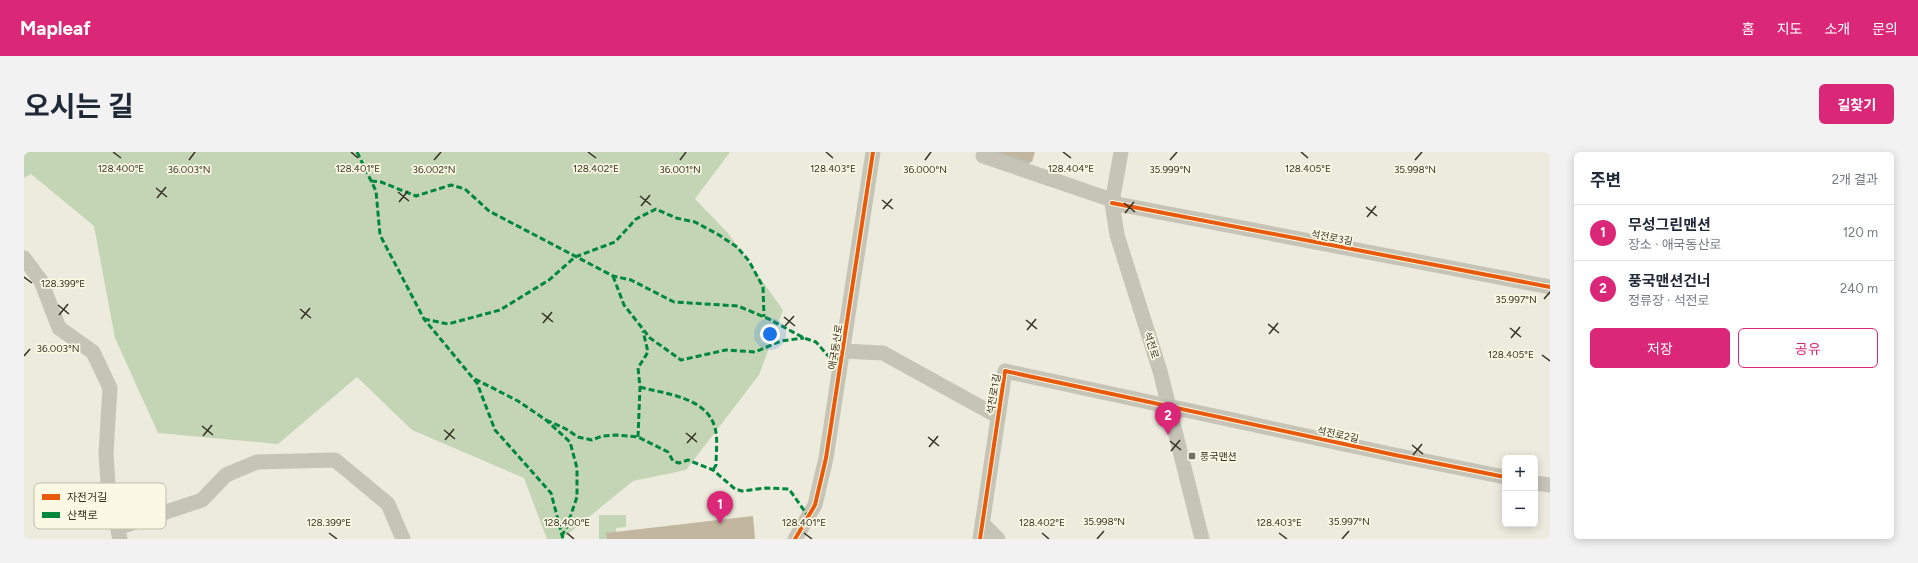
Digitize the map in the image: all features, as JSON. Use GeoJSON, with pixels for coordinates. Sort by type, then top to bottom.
{"type":"FeatureCollection","features":[{"type":"Feature","properties":{"kind":"street","name":"애국동산로"},"geometry":{"type":"LineString","coordinates":[[794,539],[815,505],[826,458],[874,152]]}},
{"type":"Feature","properties":{"kind":"street","name":"석전로3길"},"geometry":{"type":"LineString","coordinates":[[985,152],[983,156],[1112,201],[1550,287]]}},
{"type":"Feature","properties":{"kind":"street","name":"석전로"},"geometry":{"type":"LineString","coordinates":[[1121,152],[1112,201],[1117,235],[1160,371],[1202,539]]}},
{"type":"Feature","properties":{"kind":"street"},"geometry":{"type":"LineString","coordinates":[[24,258],[41,281],[59,328],[93,352],[110,388],[106,453],[108,483]]}},
{"type":"Feature","properties":{"kind":"street"},"geometry":{"type":"LineString","coordinates":[[843,351],[883,353],[997,416]]}},
{"type":"Feature","properties":{"kind":"street","name":"석전로1길"},"geometry":{"type":"LineString","coordinates":[[980,539],[997,416],[1005,371],[1169,406]]}},
{"type":"Feature","properties":{"kind":"street","name":"석전로2길"},"geometry":{"type":"LineString","coordinates":[[1169,406],[1502,476]]}},
{"type":"Feature","properties":{"kind":"street"},"geometry":{"type":"LineString","coordinates":[[166,514],[202,500],[226,475],[256,462],[335,460],[388,504],[403,539]]}},
{"type":"Feature","properties":{"kind":"street"},"geometry":{"type":"LineString","coordinates":[[1538,483],[1550,486]]}},
{"type":"Feature","properties":{"kind":"street"},"geometry":{"type":"LineString","coordinates":[[982,523],[998,539]]}},
{"type":"Feature","properties":{"kind":"street"},"geometry":{"type":"LineString","coordinates":[[119,533],[129,529]]}},
{"type":"Feature","properties":{"kind":"green space"},"geometry":{"type":"Polygon","coordinates":[[[24,152],[730,152],[695,199],[727,232],[783,310],[759,375],[686,470],[633,481],[562,539],[547,539],[524,478],[412,430],[357,377],[278,444],[158,433],[115,338],[94,226],[31,174],[24,178],[24,152]]]}},
{"type":"Feature","properties":{"kind":"green space"},"geometry":{"type":"Polygon","coordinates":[[[599,515],[626,515],[626,527],[616,528],[616,539],[599,539],[599,515]]]}},
{"type":"Feature","properties":{"kind":"building"},"geometry":{"type":"Polygon","coordinates":[[[1005,152],[1035,152],[1032,162],[1005,154],[1005,152]]]}},
{"type":"Feature","properties":{"kind":"building"},"geometry":{"type":"Polygon","coordinates":[[[753,516],[755,539],[607,539],[606,533],[753,516]]]}},
{"type":"Feature","properties":{"kind":"marked path"},"geometry":{"type":"LineString","coordinates":[[357,152],[376,191],[380,235],[424,319],[477,383],[495,430],[551,493],[563,539]]}},
{"type":"Feature","properties":{"kind":"marked path"},"geometry":{"type":"LineString","coordinates":[[371,181],[381,182],[416,196],[451,185],[465,189],[489,211],[613,276],[631,280],[674,302],[738,306],[769,319],[804,338],[816,342],[830,358],[842,360]]}},
{"type":"Feature","properties":{"kind":"marked path"},"geometry":{"type":"LineString","coordinates":[[424,319],[448,324],[500,310],[549,280],[575,257],[615,242],[636,219],[656,209],[676,218],[695,222],[737,247],[749,261],[763,287],[764,317]]}},
{"type":"Feature","properties":{"kind":"marked path"},"geometry":{"type":"LineString","coordinates":[[613,276],[624,305],[650,338],[681,360],[726,350],[755,352],[781,341],[804,338]]}},
{"type":"Feature","properties":{"kind":"marked path"},"geometry":{"type":"LineString","coordinates":[[638,437],[640,387],[638,368],[648,352],[643,331]]}},
{"type":"Feature","properties":{"kind":"marked path"},"geometry":{"type":"LineString","coordinates":[[475,379],[518,401],[546,420],[570,442],[577,468],[577,497],[566,529],[562,535]]}},
{"type":"Feature","properties":{"kind":"marked path"},"geometry":{"type":"LineString","coordinates":[[640,387],[684,398],[694,403],[711,418],[715,428],[717,441],[716,465],[713,470]]}},
{"type":"Feature","properties":{"kind":"marked path"},"geometry":{"type":"LineString","coordinates":[[546,420],[566,429],[578,437],[592,440],[602,436],[617,435],[638,437],[668,452],[673,461],[679,463],[688,460],[713,470],[735,489],[742,491],[766,488],[789,489],[808,516]]}},
{"type":"Feature","properties":{"kind":"cycle path"},"geometry":{"type":"LineString","coordinates":[[795,539],[815,505],[826,458],[873,152]]}},
{"type":"Feature","properties":{"kind":"cycle path"},"geometry":{"type":"LineString","coordinates":[[1112,203],[1550,287]]}},
{"type":"Feature","properties":{"kind":"cycle path"},"geometry":{"type":"LineString","coordinates":[[980,539],[1005,371],[1395,455],[1502,476]]}},
{"type":"Feature","properties":{"kind":"place","name":"풍국맨션건너"},"geometry":{"type":"Point","coordinates":[1168,435]}},
{"type":"Feature","properties":{"kind":"place","name":"풍국맨션"},"geometry":{"type":"Point","coordinates":[1192,456]}},
{"type":"Feature","properties":{"kind":"place","name":"무성그린맨션"},"geometry":{"type":"Point","coordinates":[720,524]}}]}
